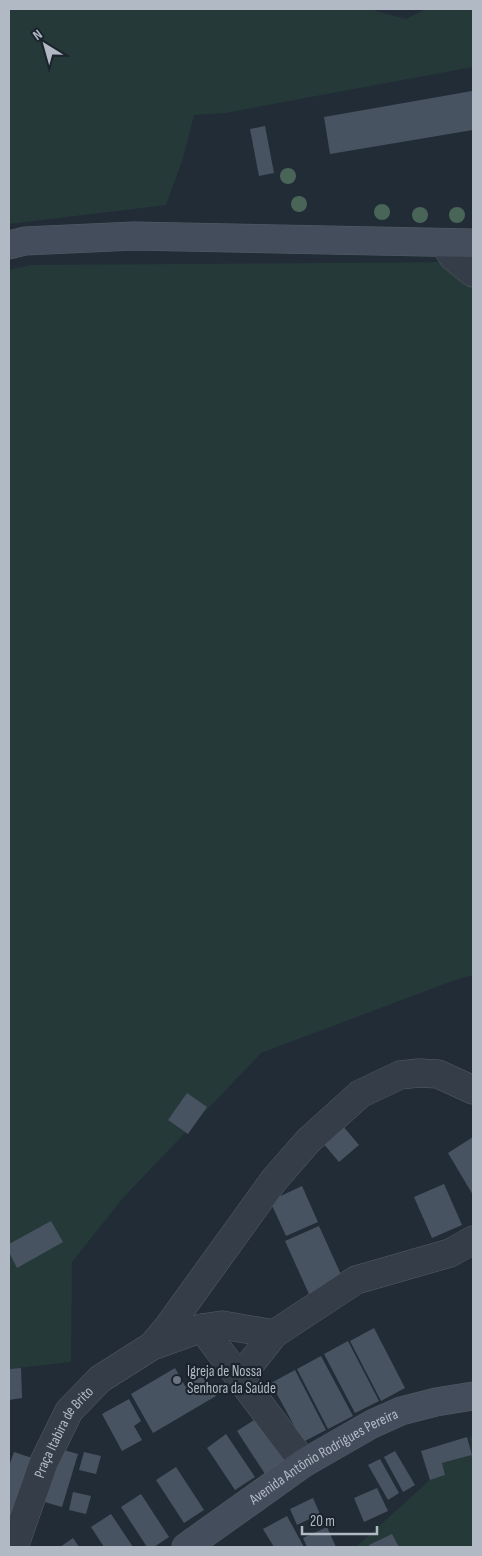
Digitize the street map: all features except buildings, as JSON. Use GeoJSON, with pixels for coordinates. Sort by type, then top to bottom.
{"type":"FeatureCollection","features":[{"type":"Feature","properties":{"kind":"street"},"geometry":{"type":"LineString","coordinates":[[9,245],[25,241],[134,236],[473,243]]}},
{"type":"Feature","properties":{"kind":"street"},"geometry":{"type":"LineString","coordinates":[[444,243],[453,257],[473,273]]}},
{"type":"Feature","properties":{"kind":"street"},"geometry":{"type":"LineString","coordinates":[[152,1346],[168,1327],[274,1180],[308,1141],[360,1094],[400,1075],[419,1073],[438,1074],[473,1090]]}},
{"type":"Feature","properties":{"kind":"street"},"geometry":{"type":"LineString","coordinates":[[240,1377],[274,1334],[356,1280],[462,1246]]}},
{"type":"Feature","properties":{"kind":"street"},"geometry":{"type":"LineString","coordinates":[[152,1346],[202,1328],[222,1325],[274,1334]]}},
{"type":"Feature","properties":{"kind":"street"},"geometry":{"type":"LineString","coordinates":[[202,1328],[304,1463]]}},
{"type":"Feature","properties":{"kind":"street","name":"Praça Itabira de Brito"},"geometry":{"type":"LineString","coordinates":[[14,1547],[44,1462],[69,1411],[100,1379],[152,1346]]}},
{"type":"Feature","properties":{"kind":"street","name":"Avenida Antônio Rodrigues Pereira"},"geometry":{"type":"LineString","coordinates":[[186,1547],[304,1463],[372,1424],[401,1411],[436,1402],[473,1396]]}},
{"type":"Feature","properties":{"kind":"green space"},"geometry":{"type":"Polygon","coordinates":[[[9,9],[375,9],[375,11],[406,19],[426,9],[473,9],[473,67],[225,113],[194,115],[183,158],[166,205],[9,224],[9,9]]]}},
{"type":"Feature","properties":{"kind":"green space"},"geometry":{"type":"Polygon","coordinates":[[[473,252],[473,975],[455,980],[261,1053],[123,1198],[72,1262],[71,1362],[9,1369],[9,270],[31,265],[469,262],[473,252]]]}},
{"type":"Feature","properties":{"kind":"green space"},"geometry":{"type":"Polygon","coordinates":[[[473,1436],[473,1547],[356,1547],[430,1480],[445,1475],[442,1463],[472,1455],[470,1437],[473,1436]]]}},
{"type":"Feature","properties":{"kind":"place","name":"Igreja de Nossa Senhora da Saúde"},"geometry":{"type":"Point","coordinates":[177,1380]}}]}
